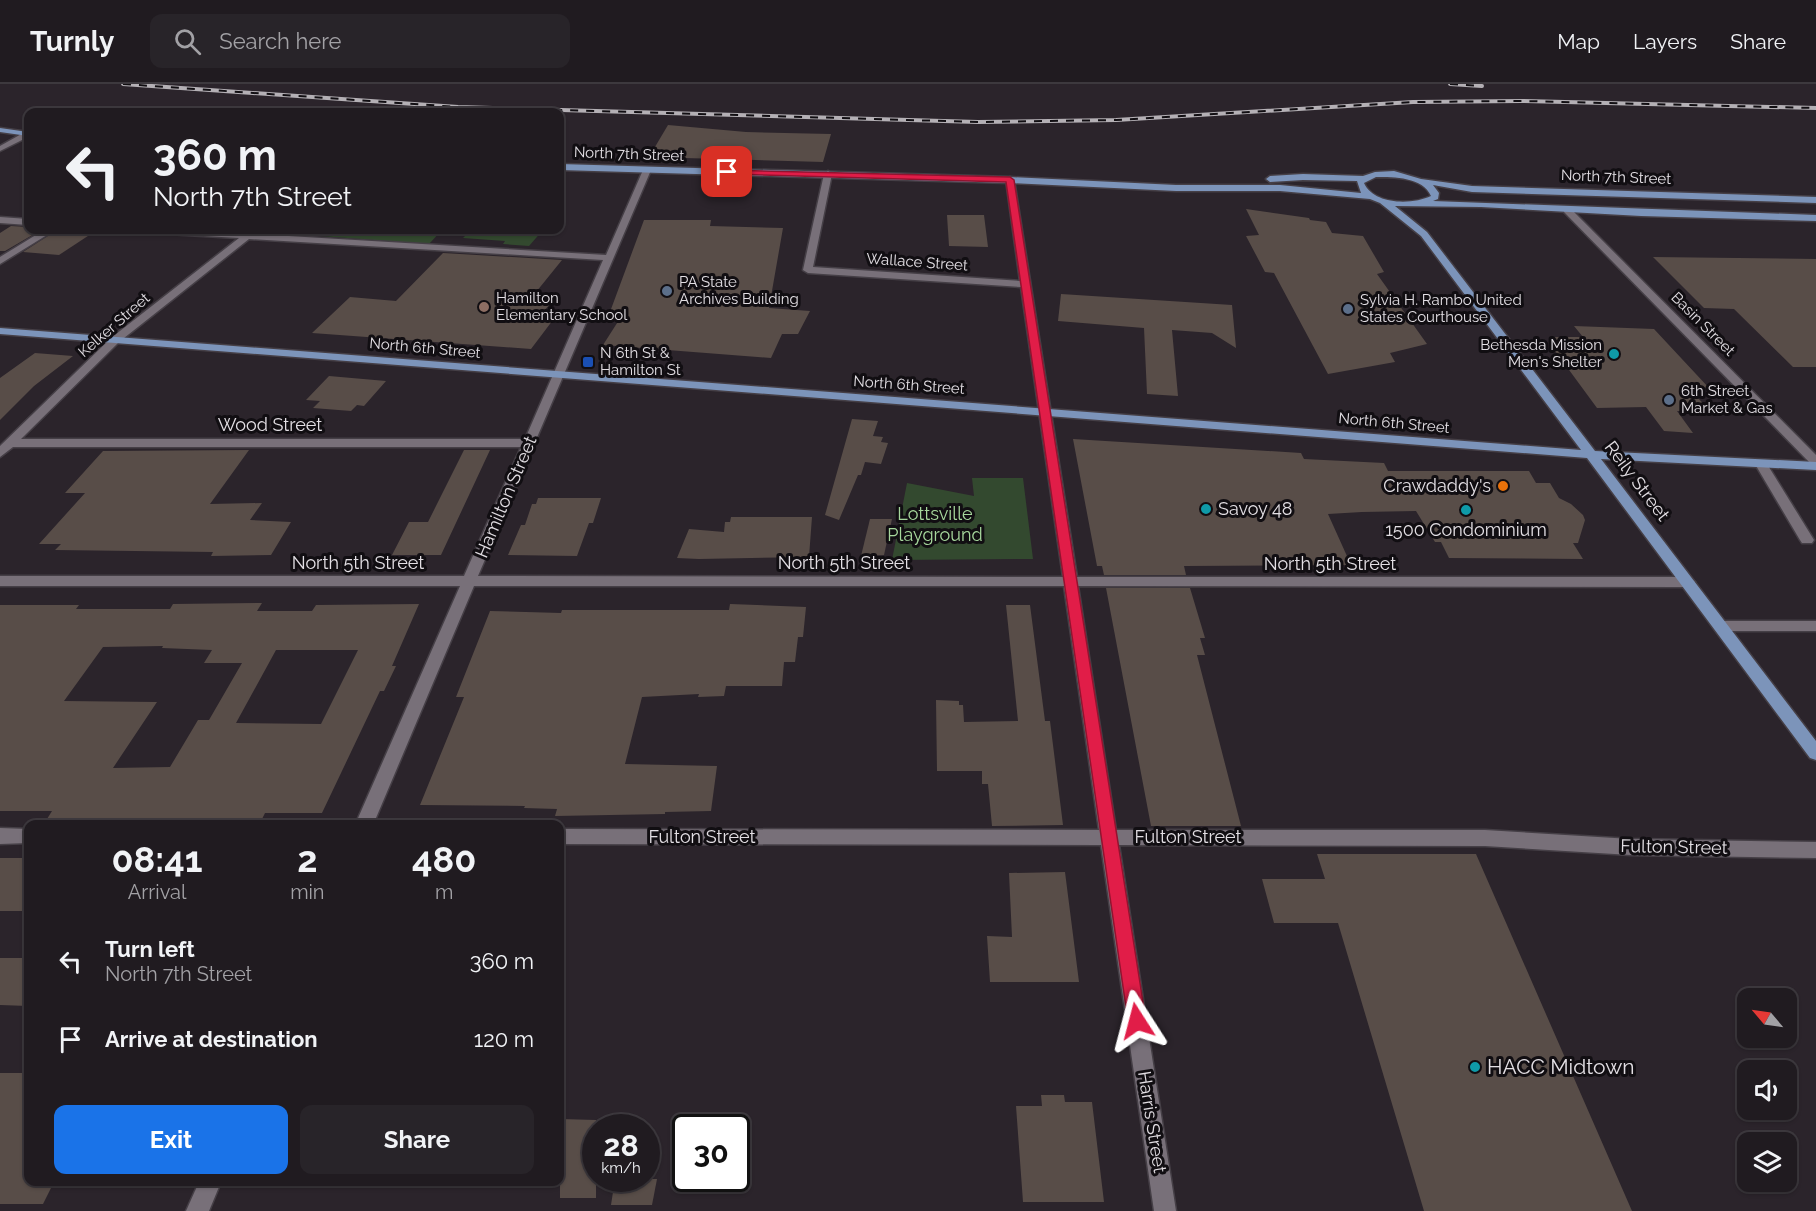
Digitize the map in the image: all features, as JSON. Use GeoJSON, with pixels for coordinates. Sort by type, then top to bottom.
{"type":"FeatureCollection","features":[{"type":"Feature","properties":{"kind":"main road"},"geometry":{"type":"LineString","coordinates":[[0,130],[24,133]]}},
{"type":"Feature","properties":{"kind":"main road","name":"North 7th Street"},"geometry":{"type":"LineString","coordinates":[[564,167],[1010,180],[1176,188],[1311,189],[1420,204],[1481,204],[1567,210],[1816,218]]}},
{"type":"Feature","properties":{"kind":"main road","name":"North 7th Street"},"geometry":{"type":"LineString","coordinates":[[1094,183],[1303,177],[1364,179],[1382,174],[1472,189],[1816,200]]}},
{"type":"Feature","properties":{"kind":"main road"},"geometry":{"type":"LineString","coordinates":[[1364,179],[1360,183],[1361,188],[1378,199]]}},
{"type":"Feature","properties":{"kind":"main road"},"geometry":{"type":"LineString","coordinates":[[1416,179],[1432,188],[1436,193],[1430,201],[1420,204]]}},
{"type":"Feature","properties":{"kind":"main road"},"geometry":{"type":"LineString","coordinates":[[1551,190],[1567,210]]}},
{"type":"Feature","properties":{"kind":"main road","name":"Reily Street"},"geometry":{"type":"LineString","coordinates":[[1378,199],[1424,234],[1816,753]]}},
{"type":"Feature","properties":{"kind":"main road","name":"Reily Street"},"geometry":{"type":"LineString","coordinates":[[1420,204],[1424,234]]}},
{"type":"Feature","properties":{"kind":"main road","name":"North 6th Street"},"geometry":{"type":"LineString","coordinates":[[0,331],[1593,455],[1816,466]]}},
{"type":"Feature","properties":{"kind":"street"},"geometry":{"type":"LineString","coordinates":[[0,149],[24,136]]}},
{"type":"Feature","properties":{"kind":"street","name":"Hamilton Street"},"geometry":{"type":"LineString","coordinates":[[366,820],[647,170]]}},
{"type":"Feature","properties":{"kind":"street","name":"Wallace Street"},"geometry":{"type":"LineString","coordinates":[[828,174],[808,270],[1026,284]]}},
{"type":"Feature","properties":{"kind":"street","name":"Harris Street"},"geometry":{"type":"LineString","coordinates":[[1010,180],[1165,1211]]}},
{"type":"Feature","properties":{"kind":"street","name":"Basin Street"},"geometry":{"type":"LineString","coordinates":[[1567,210],[1816,462]]}},
{"type":"Feature","properties":{"kind":"street"},"geometry":{"type":"LineString","coordinates":[[0,220],[24,222]]}},
{"type":"Feature","properties":{"kind":"street"},"geometry":{"type":"LineString","coordinates":[[0,261],[44,234]]}},
{"type":"Feature","properties":{"kind":"street","name":"Kelker Street"},"geometry":{"type":"LineString","coordinates":[[0,453],[115,340],[250,234]]}},
{"type":"Feature","properties":{"kind":"street"},"geometry":{"type":"LineString","coordinates":[[265,234],[610,258]]}},
{"type":"Feature","properties":{"kind":"street","name":"Wood Street"},"geometry":{"type":"LineString","coordinates":[[11,443],[529,444]]}},
{"type":"Feature","properties":{"kind":"street"},"geometry":{"type":"LineString","coordinates":[[1761,464],[1807,540]]}},
{"type":"Feature","properties":{"kind":"street","name":"North 5th Street"},"geometry":{"type":"LineString","coordinates":[[0,581],[1688,582]]}},
{"type":"Feature","properties":{"kind":"street"},"geometry":{"type":"LineString","coordinates":[[1721,626],[1816,626]]}},
{"type":"Feature","properties":{"kind":"street"},"geometry":{"type":"LineString","coordinates":[[0,836],[24,836]]}},
{"type":"Feature","properties":{"kind":"street","name":"Fulton Street"},"geometry":{"type":"LineString","coordinates":[[564,837],[1485,838],[1631,847],[1816,850]]}},
{"type":"Feature","properties":{"kind":"street"},"geometry":{"type":"LineString","coordinates":[[197,1211],[208,1186]]}},
{"type":"Feature","properties":{"kind":"green space"},"geometry":{"type":"Polygon","coordinates":[[[292,234],[438,234],[429,244],[292,234]]]}},
{"type":"Feature","properties":{"kind":"green space"},"geometry":{"type":"Polygon","coordinates":[[[467,234],[540,234],[529,246],[503,244],[505,241],[463,238],[467,234]]]}},
{"type":"Feature","properties":{"kind":"green space","name":"Lottsville Playground"},"geometry":{"type":"Polygon","coordinates":[[[972,478],[1023,478],[1033,559],[892,560],[907,483],[974,496],[972,478]]]}},
{"type":"Feature","properties":{"kind":"building"},"geometry":{"type":"Polygon","coordinates":[[[668,125],[746,132],[831,134],[823,162],[649,157],[668,125]]]}},
{"type":"Feature","properties":{"kind":"building","name":"Sylvia H. Rambo United States Courthouse"},"geometry":{"type":"Polygon","coordinates":[[[1246,209],[1309,218],[1326,222],[1332,233],[1363,236],[1384,272],[1377,274],[1427,344],[1390,353],[1395,362],[1328,374],[1274,273],[1265,272],[1246,236],[1259,235],[1246,209]]]}},
{"type":"Feature","properties":{"kind":"building"},"geometry":{"type":"Polygon","coordinates":[[[947,215],[984,215],[988,247],[949,246],[947,215]]]}},
{"type":"Feature","properties":{"kind":"building","name":"PA State Archives Building"},"geometry":{"type":"Polygon","coordinates":[[[644,220],[711,220],[710,226],[783,228],[769,308],[810,311],[798,334],[782,334],[771,358],[603,345],[619,320],[607,320],[644,220]]]}},
{"type":"Feature","properties":{"kind":"building"},"geometry":{"type":"Polygon","coordinates":[[[11,226],[24,227],[24,234],[34,234],[5,251],[0,251],[0,233],[11,226]]]}},
{"type":"Feature","properties":{"kind":"building"},"geometry":{"type":"Polygon","coordinates":[[[51,234],[91,234],[59,255],[23,252],[51,234]]]}},
{"type":"Feature","properties":{"kind":"building"},"geometry":{"type":"Polygon","coordinates":[[[443,253],[562,260],[528,302],[550,304],[544,311],[559,312],[531,349],[312,333],[350,297],[396,301],[443,253]]]}},
{"type":"Feature","properties":{"kind":"building"},"geometry":{"type":"Polygon","coordinates":[[[1653,257],[1816,259],[1816,367],[1793,367],[1734,309],[1704,308],[1653,257]]]}},
{"type":"Feature","properties":{"kind":"building"},"geometry":{"type":"Polygon","coordinates":[[[1061,294],[1232,305],[1236,348],[1212,333],[1172,330],[1178,396],[1147,394],[1144,328],[1058,321],[1061,294]]]}},
{"type":"Feature","properties":{"kind":"building","name":"Bethesda Mission Men's Shelter"},"geometry":{"type":"Polygon","coordinates":[[[1574,326],[1654,329],[1709,388],[1687,386],[1710,411],[1677,411],[1693,433],[1664,431],[1646,407],[1597,408],[1550,344],[1556,344],[1551,337],[1583,337],[1574,326]]]}},
{"type":"Feature","properties":{"kind":"building"},"geometry":{"type":"Polygon","coordinates":[[[35,353],[73,356],[34,386],[0,420],[0,378],[35,353]]]}},
{"type":"Feature","properties":{"kind":"building"},"geometry":{"type":"Polygon","coordinates":[[[329,376],[386,381],[364,406],[357,405],[351,411],[313,408],[320,401],[306,400],[329,376]]]}},
{"type":"Feature","properties":{"kind":"building"},"geometry":{"type":"Polygon","coordinates":[[[852,419],[878,421],[873,436],[883,437],[881,442],[888,443],[881,464],[865,462],[839,520],[825,515],[852,419]]]}},
{"type":"Feature","properties":{"kind":"building","name":"Savoy 48"},"geometry":{"type":"Polygon","coordinates":[[[1073,439],[1301,453],[1304,459],[1384,463],[1388,471],[1529,471],[1536,483],[1550,483],[1559,498],[1571,504],[1583,515],[1585,520],[1578,543],[1573,543],[1583,559],[1449,558],[1441,542],[1435,542],[1416,511],[1362,512],[1328,514],[1351,565],[1184,566],[1186,575],[1104,575],[1102,566],[1097,566],[1073,439]]]}},
{"type":"Feature","properties":{"kind":"building"},"geometry":{"type":"Polygon","coordinates":[[[249,450],[210,504],[262,503],[250,520],[291,522],[271,555],[211,556],[213,552],[55,550],[61,544],[39,544],[85,493],[65,493],[103,451],[249,450]]]}},
{"type":"Feature","properties":{"kind":"building"},"geometry":{"type":"Polygon","coordinates":[[[464,450],[490,450],[441,555],[392,555],[409,522],[428,522],[464,450]]]}},
{"type":"Feature","properties":{"kind":"building"},"geometry":{"type":"Polygon","coordinates":[[[538,498],[601,498],[593,523],[589,523],[577,556],[508,555],[521,525],[525,525],[532,504],[536,504],[538,498]]]}},
{"type":"Feature","properties":{"kind":"building"},"geometry":{"type":"Polygon","coordinates":[[[731,517],[812,517],[809,557],[677,558],[689,529],[724,532],[725,522],[730,522],[731,517]]]}},
{"type":"Feature","properties":{"kind":"building"},"geometry":{"type":"Polygon","coordinates":[[[870,519],[892,519],[884,555],[861,556],[870,519]]]}},
{"type":"Feature","properties":{"kind":"building"},"geometry":{"type":"Polygon","coordinates":[[[1106,588],[1190,588],[1205,638],[1200,638],[1205,655],[1197,655],[1241,826],[1151,826],[1106,588]]]}},
{"type":"Feature","properties":{"kind":"building"},"geometry":{"type":"Polygon","coordinates":[[[262,603],[257,611],[312,611],[316,605],[419,604],[392,666],[396,666],[384,691],[380,691],[322,813],[265,813],[262,819],[173,820],[174,818],[47,819],[52,811],[0,811],[0,605],[79,605],[76,609],[170,609],[173,604],[262,603]],[[163,646],[103,647],[64,701],[157,702],[113,768],[170,767],[198,720],[209,720],[242,663],[204,663],[212,650],[162,648],[163,646]],[[276,650],[236,723],[321,724],[358,650],[276,650]]]}},
{"type":"Feature","properties":{"kind":"building"},"geometry":{"type":"Polygon","coordinates":[[[730,604],[806,607],[803,637],[798,637],[795,662],[784,662],[782,686],[726,686],[724,696],[698,697],[699,694],[642,697],[625,764],[717,766],[711,811],[555,816],[557,809],[524,808],[525,806],[420,805],[464,697],[456,697],[490,611],[561,613],[562,610],[729,610],[730,604]]]}},
{"type":"Feature","properties":{"kind":"building"},"geometry":{"type":"Polygon","coordinates":[[[1006,605],[1030,605],[1045,721],[1050,721],[1063,825],[992,826],[988,784],[982,784],[982,771],[937,771],[936,700],[959,701],[959,705],[963,705],[964,722],[1018,721],[1006,605]]]}},
{"type":"Feature","properties":{"kind":"building","name":"HACC Midtown"},"geometry":{"type":"Polygon","coordinates":[[[1317,854],[1476,854],[1632,1211],[1424,1211],[1338,923],[1274,923],[1262,879],[1325,879],[1317,854]]]}},
{"type":"Feature","properties":{"kind":"building"},"geometry":{"type":"Polygon","coordinates":[[[0,858],[24,858],[24,911],[0,911],[0,858]]]}},
{"type":"Feature","properties":{"kind":"building"},"geometry":{"type":"Polygon","coordinates":[[[1065,872],[1079,982],[990,982],[987,936],[1012,937],[1009,873],[1065,872]]]}},
{"type":"Feature","properties":{"kind":"building"},"geometry":{"type":"Polygon","coordinates":[[[0,958],[24,958],[24,1006],[0,1005],[0,958]]]}},
{"type":"Feature","properties":{"kind":"building"},"geometry":{"type":"Polygon","coordinates":[[[0,1073],[24,1073],[24,1186],[52,1186],[43,1204],[0,1204],[0,1073]]]}},
{"type":"Feature","properties":{"kind":"building"},"geometry":{"type":"Polygon","coordinates":[[[1041,1095],[1064,1095],[1065,1102],[1092,1102],[1104,1202],[1023,1202],[1016,1106],[1042,1106],[1041,1095]]]}},
{"type":"Feature","properties":{"kind":"building"},"geometry":{"type":"Polygon","coordinates":[[[564,1119],[582,1120],[582,1192],[596,1192],[596,1198],[560,1198],[560,1186],[564,1186],[564,1119]]]}},
{"type":"Feature","properties":{"kind":"building"},"geometry":{"type":"Polygon","coordinates":[[[613,1192],[654,1192],[652,1205],[611,1205],[613,1192]]]}},
{"type":"Feature","properties":{"kind":"railway"},"geometry":{"type":"LineString","coordinates":[[123,84],[493,108]]}},
{"type":"Feature","properties":{"kind":"railway"},"geometry":{"type":"LineString","coordinates":[[1450,84],[1482,86]]}},
{"type":"Feature","properties":{"kind":"railway"},"geometry":{"type":"LineString","coordinates":[[564,110],[978,122],[1116,120],[1413,102],[1522,101],[1816,108]]}},
{"type":"Feature","properties":{"kind":"place","name":"PA State Archives Building"},"geometry":{"type":"Point","coordinates":[667,291]}},
{"type":"Feature","properties":{"kind":"place","name":"Hamilton Elementary School"},"geometry":{"type":"Point","coordinates":[484,307]}},
{"type":"Feature","properties":{"kind":"place","name":"Sylvia H. Rambo United States Courthouse"},"geometry":{"type":"Point","coordinates":[1348,309]}},
{"type":"Feature","properties":{"kind":"place","name":"Bethesda Mission Men's Shelter"},"geometry":{"type":"Point","coordinates":[1614,354]}},
{"type":"Feature","properties":{"kind":"place","name":"N 6th St & Hamilton St"},"geometry":{"type":"Point","coordinates":[588,362]}},
{"type":"Feature","properties":{"kind":"place","name":"6th Street Market & Gas"},"geometry":{"type":"Point","coordinates":[1669,400]}},
{"type":"Feature","properties":{"kind":"place","name":"Crawdaddy's"},"geometry":{"type":"Point","coordinates":[1503,486]}},
{"type":"Feature","properties":{"kind":"place","name":"Savoy 48"},"geometry":{"type":"Point","coordinates":[1206,509]}},
{"type":"Feature","properties":{"kind":"place","name":"1500 Condominium"},"geometry":{"type":"Point","coordinates":[1466,510]}},
{"type":"Feature","properties":{"kind":"place","name":"HACC Midtown"},"geometry":{"type":"Point","coordinates":[1475,1067]}},
{"type":"Feature","properties":{"kind":"route"},"geometry":{"type":"LineString","coordinates":[[727,172],[1010,180],[1137,1021]]}}]}
